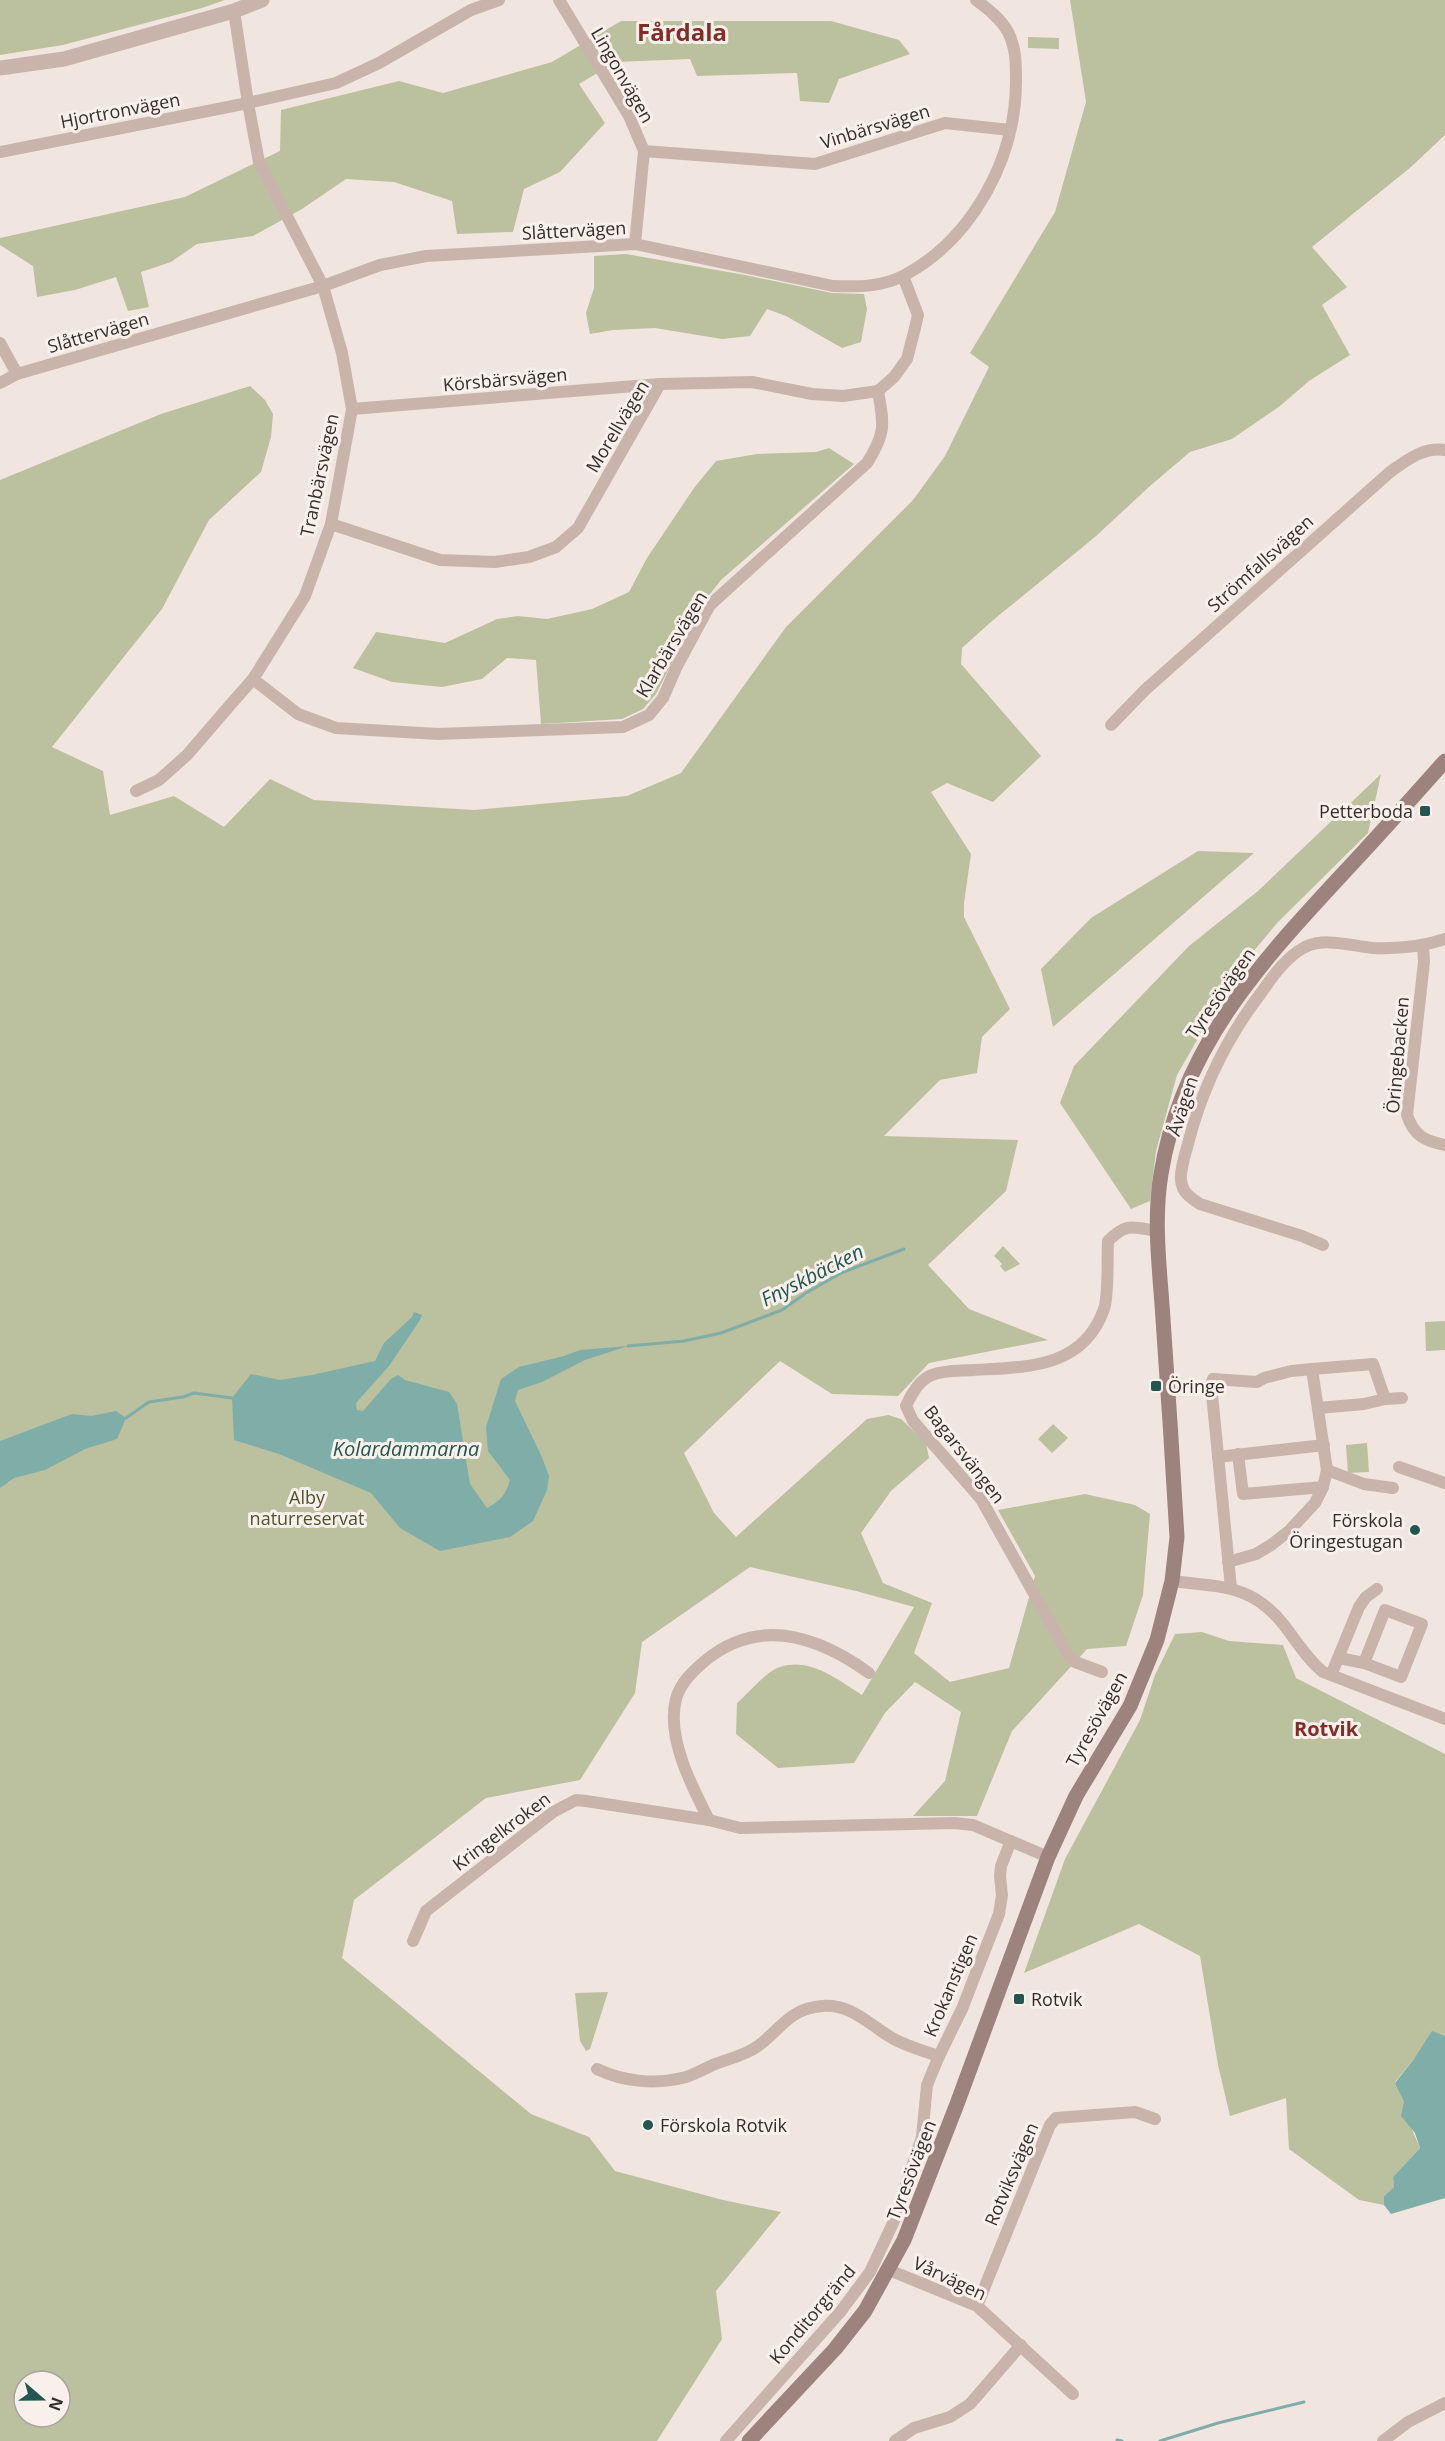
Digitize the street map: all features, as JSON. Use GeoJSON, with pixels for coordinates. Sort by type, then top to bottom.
{"type":"FeatureCollection","features":[{"type":"Feature","properties":{"kind":"main road","name":"Tyresövägen"},"geometry":{"type":"LineString","coordinates":[[749,2441],[835,2349],[865,2311],[889,2270],[904,2240],[957,2104],[1048,1857],[1076,1796],[1130,1706],[1157,1641],[1172,1581],[1177,1537],[1157,1231],[1161,1174],[1174,1123],[1189,1081],[1204,1048],[1231,1005],[1290,930],[1445,761]]}},
{"type":"Feature","properties":{"kind":"main road","name":"Tyresövägen"},"geometry":{"type":"LineString","coordinates":[[1362,853],[1397,824],[1445,774]]}},
{"type":"Feature","properties":{"kind":"street"},"geometry":{"type":"LineString","coordinates":[[0,68],[64,58],[234,11],[262,0]]}},
{"type":"Feature","properties":{"kind":"street"},"geometry":{"type":"LineString","coordinates":[[248,103],[336,83],[379,63],[471,10],[499,0]]}},
{"type":"Feature","properties":{"kind":"street","name":"Lingonvägen"},"geometry":{"type":"LineString","coordinates":[[559,0],[630,116],[644,151],[635,244]]}},
{"type":"Feature","properties":{"kind":"street","name":"Slåttervägen"},"geometry":{"type":"LineString","coordinates":[[0,383],[17,374],[323,286],[380,265],[426,256],[635,244],[834,286],[865,288],[903,276],[942,250],[979,206],[998,167],[1010,130],[1016,95],[1016,52],[1007,31],[992,12],[976,0]]}},
{"type":"Feature","properties":{"kind":"street","name":"Tranbärsvägen"},"geometry":{"type":"LineString","coordinates":[[136,790],[159,780],[187,755],[253,679],[305,596],[331,524],[352,409],[342,353],[323,286],[259,162],[234,11]]}},
{"type":"Feature","properties":{"kind":"street","name":"Hjortronvägen"},"geometry":{"type":"LineString","coordinates":[[0,152],[248,103]]}},
{"type":"Feature","properties":{"kind":"street","name":"Vinbärsvägen"},"geometry":{"type":"LineString","coordinates":[[644,151],[815,164],[945,123],[1010,130]]}},
{"type":"Feature","properties":{"kind":"street"},"geometry":{"type":"LineString","coordinates":[[878,391],[894,377],[907,359],[918,315],[903,276]]}},
{"type":"Feature","properties":{"kind":"street"},"geometry":{"type":"LineString","coordinates":[[0,343],[17,374]]}},
{"type":"Feature","properties":{"kind":"street","name":"Morellvägen"},"geometry":{"type":"LineString","coordinates":[[331,524],[440,560],[495,562],[529,557],[556,547],[578,528],[660,384],[752,382],[812,394],[843,396],[878,391]]}},
{"type":"Feature","properties":{"kind":"street","name":"Körsbärsvägen"},"geometry":{"type":"LineString","coordinates":[[352,409],[660,384]]}},
{"type":"Feature","properties":{"kind":"street","name":"Klarbärsvägen"},"geometry":{"type":"LineString","coordinates":[[253,679],[298,714],[336,728],[438,734],[623,727],[649,715],[663,698],[676,668],[710,605],[867,463],[879,444],[884,423],[878,391]]}},
{"type":"Feature","properties":{"kind":"street","name":"Strömfallsvägen"},"geometry":{"type":"LineString","coordinates":[[1111,726],[1154,682],[1390,472],[1410,457],[1427,450],[1445,450]]}},
{"type":"Feature","properties":{"kind":"street","name":"Åvägen"},"geometry":{"type":"LineString","coordinates":[[1323,1245],[1302,1236],[1200,1204],[1187,1196],[1181,1179],[1196,1111],[1216,1063],[1242,1018],[1271,979],[1292,956],[1307,946],[1322,942],[1375,948],[1423,946],[1445,939]]}},
{"type":"Feature","properties":{"kind":"street","name":"Öringebacken"},"geometry":{"type":"LineString","coordinates":[[1423,946],[1424,963],[1407,1115],[1411,1129],[1424,1140],[1445,1145]]}},
{"type":"Feature","properties":{"kind":"street","name":"Bagarsvängen"},"geometry":{"type":"LineString","coordinates":[[1102,1672],[1075,1662],[1069,1656],[981,1499],[913,1421],[906,1406],[910,1396],[931,1375],[1036,1364],[1056,1359],[1076,1350],[1094,1332],[1105,1307],[1108,1241],[1119,1230],[1127,1226],[1157,1231]]}},
{"type":"Feature","properties":{"kind":"street"},"geometry":{"type":"LineString","coordinates":[[1231,1588],[1211,1384],[1213,1379],[1257,1382],[1292,1371],[1373,1364],[1385,1399]]}},
{"type":"Feature","properties":{"kind":"street"},"geometry":{"type":"LineString","coordinates":[[1228,1562],[1256,1554],[1271,1545],[1315,1503],[1323,1487],[1327,1470],[1312,1369]]}},
{"type":"Feature","properties":{"kind":"street"},"geometry":{"type":"LineString","coordinates":[[1318,1408],[1402,1398]]}},
{"type":"Feature","properties":{"kind":"street"},"geometry":{"type":"LineString","coordinates":[[1218,1457],[1324,1445]]}},
{"type":"Feature","properties":{"kind":"street"},"geometry":{"type":"LineString","coordinates":[[1238,1455],[1243,1494],[1323,1487]]}},
{"type":"Feature","properties":{"kind":"street"},"geometry":{"type":"LineString","coordinates":[[1399,1467],[1445,1484]]}},
{"type":"Feature","properties":{"kind":"street"},"geometry":{"type":"LineString","coordinates":[[1327,1470],[1364,1484],[1393,1488]]}},
{"type":"Feature","properties":{"kind":"street"},"geometry":{"type":"LineString","coordinates":[[1172,1581],[1231,1588],[1250,1595],[1266,1604],[1307,1657],[1323,1671],[1444,1717]]}},
{"type":"Feature","properties":{"kind":"street"},"geometry":{"type":"LineString","coordinates":[[1331,1675],[1359,1607],[1366,1597],[1377,1589]]}},
{"type":"Feature","properties":{"kind":"street"},"geometry":{"type":"LineString","coordinates":[[1339,1658],[1364,1663],[1401,1677],[1422,1624],[1385,1610],[1364,1663]]}},
{"type":"Feature","properties":{"kind":"street"},"geometry":{"type":"LineString","coordinates":[[709,1820],[693,1788],[681,1756],[674,1711],[679,1690],[700,1665],[719,1650],[745,1640],[786,1634],[842,1653],[869,1673]]}},
{"type":"Feature","properties":{"kind":"street","name":"Kringelkroken"},"geometry":{"type":"LineString","coordinates":[[413,1941],[426,1911],[553,1812],[576,1800],[709,1820],[740,1828],[954,1823],[973,1825],[1048,1857]]}},
{"type":"Feature","properties":{"kind":"street","name":"Krokanstigen"},"geometry":{"type":"LineString","coordinates":[[597,2068],[614,2077],[634,2080],[665,2081],[688,2077],[756,2047],[790,2015],[804,2009],[823,2006],[836,2006],[863,2016],[890,2037],[939,2056],[962,2009],[999,1914],[1002,1895],[1001,1866],[1011,1841]]}},
{"type":"Feature","properties":{"kind":"street","name":"Konditorgränd"},"geometry":{"type":"LineString","coordinates":[[726,2441],[841,2311],[870,2272],[894,2221],[922,2137],[927,2085],[939,2056]]}},
{"type":"Feature","properties":{"kind":"street","name":"Rotviksvägen"},"geometry":{"type":"LineString","coordinates":[[977,2306],[1050,2125],[1056,2118],[1136,2112],[1155,2119]]}},
{"type":"Feature","properties":{"kind":"street","name":"Vårvägen"},"geometry":{"type":"LineString","coordinates":[[889,2270],[977,2306],[1073,2394]]}},
{"type":"Feature","properties":{"kind":"street"},"geometry":{"type":"LineString","coordinates":[[895,2441],[914,2428],[950,2417],[970,2404],[1021,2345]]}},
{"type":"Feature","properties":{"kind":"street"},"geometry":{"type":"LineString","coordinates":[[1383,2441],[1408,2422],[1445,2403]]}},
{"type":"Feature","properties":{"kind":"green space"},"geometry":{"type":"Polygon","coordinates":[[[0,0],[225,0],[63,45],[0,55],[0,0]]]}},
{"type":"Feature","properties":{"kind":"green space","name":"Alby naturreservat"},"geometry":{"type":"Polygon","coordinates":[[[1070,0],[1445,0],[1445,135],[1411,167],[1312,247],[1347,287],[1322,305],[1350,355],[1309,381],[1280,406],[1232,439],[1190,452],[1095,537],[962,648],[961,664],[1041,756],[993,802],[947,783],[931,792],[971,854],[964,917],[1010,1009],[982,1037],[977,1073],[940,1080],[884,1136],[1018,1140],[1006,1191],[928,1265],[969,1309],[1048,1340],[929,1363],[898,1396],[832,1394],[780,1361],[684,1453],[714,1513],[736,1537],[867,1419],[888,1415],[901,1419],[926,1443],[929,1458],[891,1491],[861,1533],[883,1583],[932,1603],[914,1653],[950,1682],[1009,1668],[1035,1576],[998,1510],[1085,1494],[1135,1505],[1150,1514],[1143,1595],[1126,1646],[1087,1649],[1012,1731],[977,1816],[913,1816],[945,1781],[961,1712],[915,1682],[885,1713],[854,1763],[778,1768],[736,1734],[737,1703],[764,1677],[780,1667],[802,1665],[813,1668],[862,1695],[914,1607],[856,1591],[750,1567],[642,1642],[635,1693],[580,1780],[486,1798],[354,1900],[342,1958],[531,2114],[589,2137],[615,2171],[723,2200],[781,2212],[716,2291],[722,2339],[657,2441],[0,2441],[0,480],[161,414],[250,386],[265,400],[273,414],[271,437],[261,472],[209,520],[162,609],[52,747],[103,771],[110,815],[174,796],[224,827],[270,779],[314,800],[474,810],[627,796],[681,773],[786,627],[913,500],[945,456],[989,367],[970,353],[1055,212],[1086,102],[1070,0]]]}},
{"type":"Feature","properties":{"kind":"green space"},"geometry":{"type":"Polygon","coordinates":[[[621,21],[831,21],[899,40],[910,54],[839,79],[829,103],[800,101],[797,73],[697,76],[690,59],[616,62],[579,84],[605,123],[560,172],[524,189],[513,232],[457,234],[452,201],[394,182],[346,179],[302,209],[253,236],[197,244],[171,262],[141,272],[149,307],[128,311],[116,277],[75,290],[37,297],[33,266],[0,245],[0,238],[185,197],[280,151],[281,110],[399,81],[443,93],[552,62],[621,21]]]}},
{"type":"Feature","properties":{"kind":"green space"},"geometry":{"type":"Polygon","coordinates":[[[1028,37],[1059,38],[1059,49],[1028,48],[1028,37]]]}},
{"type":"Feature","properties":{"kind":"green space"},"geometry":{"type":"Polygon","coordinates":[[[626,254],[832,293],[864,294],[867,309],[861,342],[842,348],[786,316],[767,309],[750,336],[722,339],[655,328],[613,330],[590,334],[586,313],[594,288],[594,256],[626,254]]]}},
{"type":"Feature","properties":{"kind":"green space"},"geometry":{"type":"Polygon","coordinates":[[[829,448],[854,464],[721,580],[702,604],[656,694],[643,709],[622,719],[541,724],[536,660],[507,658],[482,679],[442,687],[392,682],[353,668],[376,632],[445,643],[497,619],[518,616],[547,619],[592,609],[629,592],[647,558],[694,488],[716,461],[757,454],[816,452],[829,448]]]}},
{"type":"Feature","properties":{"kind":"green space"},"geometry":{"type":"Polygon","coordinates":[[[1381,774],[1368,833],[1278,922],[1237,971],[1177,1075],[1156,1151],[1150,1201],[1131,1209],[1060,1103],[1074,1066],[1189,946],[1258,891],[1381,774]]]}},
{"type":"Feature","properties":{"kind":"green space"},"geometry":{"type":"Polygon","coordinates":[[[1198,851],[1254,853],[1053,1027],[1041,969],[1091,918],[1198,851]]]}},
{"type":"Feature","properties":{"kind":"green space"},"geometry":{"type":"Polygon","coordinates":[[[1003,1246],[1020,1264],[1005,1272],[1000,1266],[1002,1264],[994,1256],[1003,1246]]]}},
{"type":"Feature","properties":{"kind":"green space"},"geometry":{"type":"Polygon","coordinates":[[[1445,1321],[1445,1350],[1426,1351],[1425,1322],[1445,1321]]]}},
{"type":"Feature","properties":{"kind":"green space"},"geometry":{"type":"Polygon","coordinates":[[[1053,1424],[1068,1438],[1052,1453],[1038,1439],[1053,1424]]]}},
{"type":"Feature","properties":{"kind":"green space"},"geometry":{"type":"Polygon","coordinates":[[[1367,1443],[1369,1472],[1348,1473],[1346,1445],[1367,1443]]]}},
{"type":"Feature","properties":{"kind":"green space"},"geometry":{"type":"Polygon","coordinates":[[[1202,1632],[1229,1641],[1283,1645],[1296,1678],[1445,1754],[1445,2036],[1441,2034],[1414,2059],[1395,2082],[1420,2148],[1393,2177],[1394,2187],[1384,2196],[1384,2205],[1359,2200],[1289,2149],[1286,2098],[1230,2116],[1218,2065],[1200,1956],[1139,1924],[1024,1973],[1065,1859],[1140,1720],[1155,1675],[1175,1634],[1202,1632]]]}},
{"type":"Feature","properties":{"kind":"green space"},"geometry":{"type":"Polygon","coordinates":[[[608,1992],[590,2049],[586,2051],[580,2041],[575,1993],[608,1992]]]}},
{"type":"Feature","properties":{"kind":"water","name":"Kolardammarna"},"geometry":{"type":"Polygon","coordinates":[[[414,1312],[422,1315],[420,1320],[389,1366],[356,1403],[357,1410],[363,1411],[391,1379],[398,1375],[405,1380],[449,1392],[457,1404],[470,1484],[487,1508],[502,1497],[510,1480],[488,1451],[486,1427],[501,1379],[519,1367],[580,1350],[628,1346],[585,1360],[542,1382],[518,1390],[515,1401],[549,1476],[547,1490],[533,1521],[510,1537],[440,1551],[400,1528],[371,1493],[279,1454],[234,1440],[232,1398],[251,1374],[280,1380],[375,1361],[384,1343],[412,1317],[414,1312]]]}},
{"type":"Feature","properties":{"kind":"water"},"geometry":{"type":"Polygon","coordinates":[[[116,1411],[126,1418],[117,1439],[85,1449],[45,1470],[14,1478],[0,1488],[0,1441],[72,1414],[91,1416],[116,1411]]]}},
{"type":"Feature","properties":{"kind":"water"},"geometry":{"type":"Polygon","coordinates":[[[1432,2031],[1445,2036],[1445,2198],[1391,2214],[1384,2205],[1384,2196],[1394,2187],[1393,2177],[1420,2148],[1415,2133],[1401,2116],[1404,2102],[1395,2083],[1432,2031]]]}},
{"type":"Feature","properties":{"kind":"waterway","name":"Fnyskbäcken"},"geometry":{"type":"LineString","coordinates":[[628,1346],[684,1341],[721,1333],[782,1310],[841,1273],[904,1249]]}},
{"type":"Feature","properties":{"kind":"waterway"},"geometry":{"type":"LineString","coordinates":[[126,1418],[149,1402],[194,1393],[232,1398]]}},
{"type":"Feature","properties":{"kind":"waterway"},"geometry":{"type":"LineString","coordinates":[[1160,2441],[1218,2423],[1304,2402]]}},
{"type":"Feature","properties":{"kind":"waterway"},"geometry":{"type":"LineString","coordinates":[[1117,2440],[1122,2441]]}},
{"type":"Feature","properties":{"kind":"place","name":"Petterboda"},"geometry":{"type":"Point","coordinates":[1425,811]}},
{"type":"Feature","properties":{"kind":"place","name":"Öringe"},"geometry":{"type":"Point","coordinates":[1156,1386]}},
{"type":"Feature","properties":{"kind":"place","name":"Förskola Öringestugan"},"geometry":{"type":"Point","coordinates":[1415,1530]}},
{"type":"Feature","properties":{"kind":"place","name":"Rotvik"},"geometry":{"type":"Point","coordinates":[1019,1999]}},
{"type":"Feature","properties":{"kind":"place","name":"Förskola Rotvik"},"geometry":{"type":"Point","coordinates":[648,2125]}},
{"type":"Feature","properties":{"kind":"district","name":"Fårdala"},"geometry":{"type":"Point","coordinates":[682,31]}},
{"type":"Feature","properties":{"kind":"district","name":"Rotvik"},"geometry":{"type":"Point","coordinates":[1326,1728]}}]}
